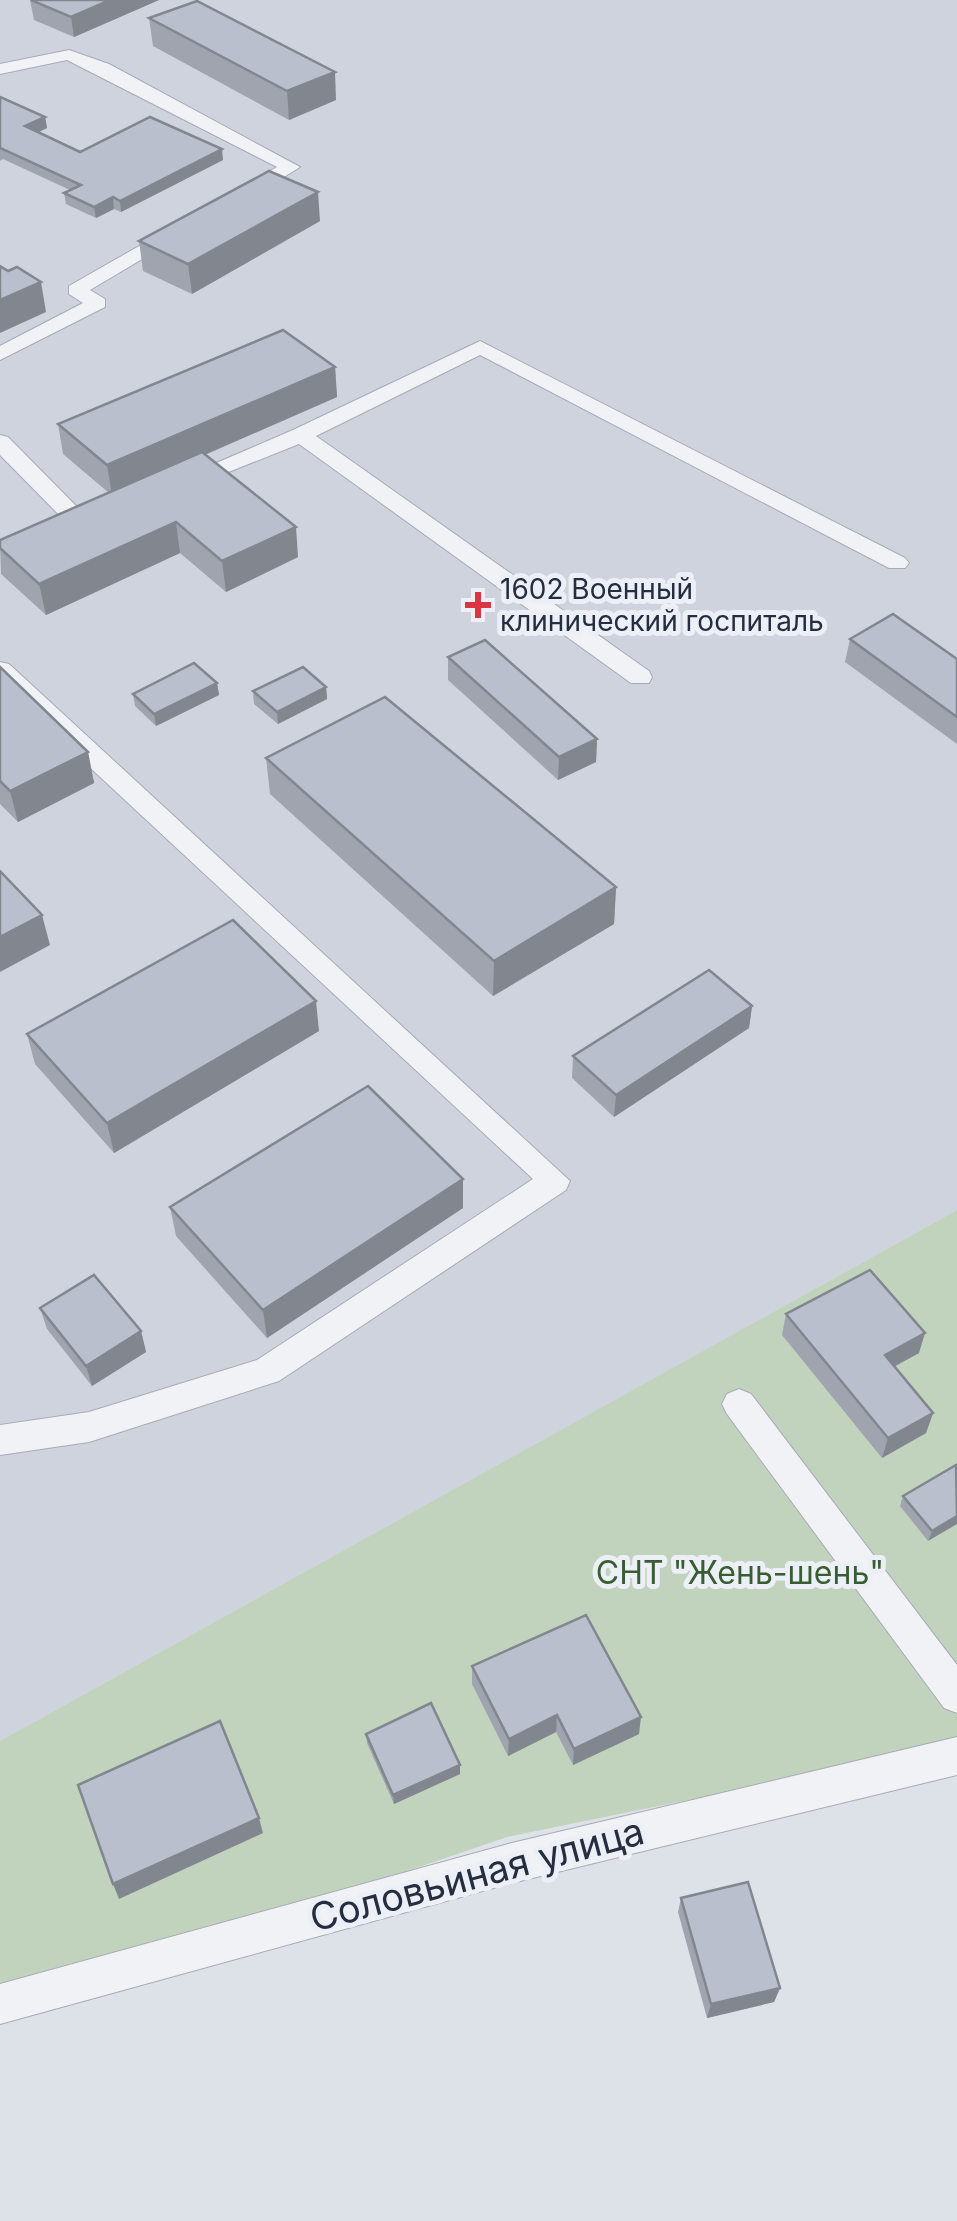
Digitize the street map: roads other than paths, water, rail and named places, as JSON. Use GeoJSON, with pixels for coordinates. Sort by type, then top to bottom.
{"type":"FeatureCollection","features":[{"type":"Feature","properties":{"kind":"lane"},"geometry":{"type":"LineString","coordinates":[[0,69],[34,58],[69,55],[102,68],[292,167],[225,205]]}},
{"type":"Feature","properties":{"kind":"lane"},"geometry":{"type":"LineString","coordinates":[[0,354],[98,303],[76,290],[192,224]]}},
{"type":"Feature","properties":{"kind":"lane"},"geometry":{"type":"LineString","coordinates":[[154,494],[301,435],[480,347],[897,564]]}},
{"type":"Feature","properties":{"kind":"lane"},"geometry":{"type":"LineString","coordinates":[[301,435],[640,678]]}},
{"type":"Feature","properties":{"kind":"lane"},"geometry":{"type":"LineString","coordinates":[[0,442],[90,520],[48,537]]}},
{"type":"Feature","properties":{"kind":"lane"},"geometry":{"type":"LineString","coordinates":[[0,670],[555,1181],[267,1371],[89,1426],[0,1440]]}},
{"type":"Feature","properties":{"kind":"lane"},"geometry":{"type":"LineString","coordinates":[[739,1404],[957,1695]]}},
{"type":"Feature","properties":{"kind":"lane","name":"Соловьиная улица"},"geometry":{"type":"LineString","coordinates":[[0,2004],[512,1863],[957,1756]]}},
{"type":"Feature","properties":{"kind":"place","name":"1602 Военный клинический госпиталь"},"geometry":{"type":"Point","coordinates":[478,605]}},
{"type":"Feature","properties":{"kind":"park label","name":"СНТ \"Жень-шень\""},"geometry":{"type":"Point","coordinates":[740,1573]}}]}
